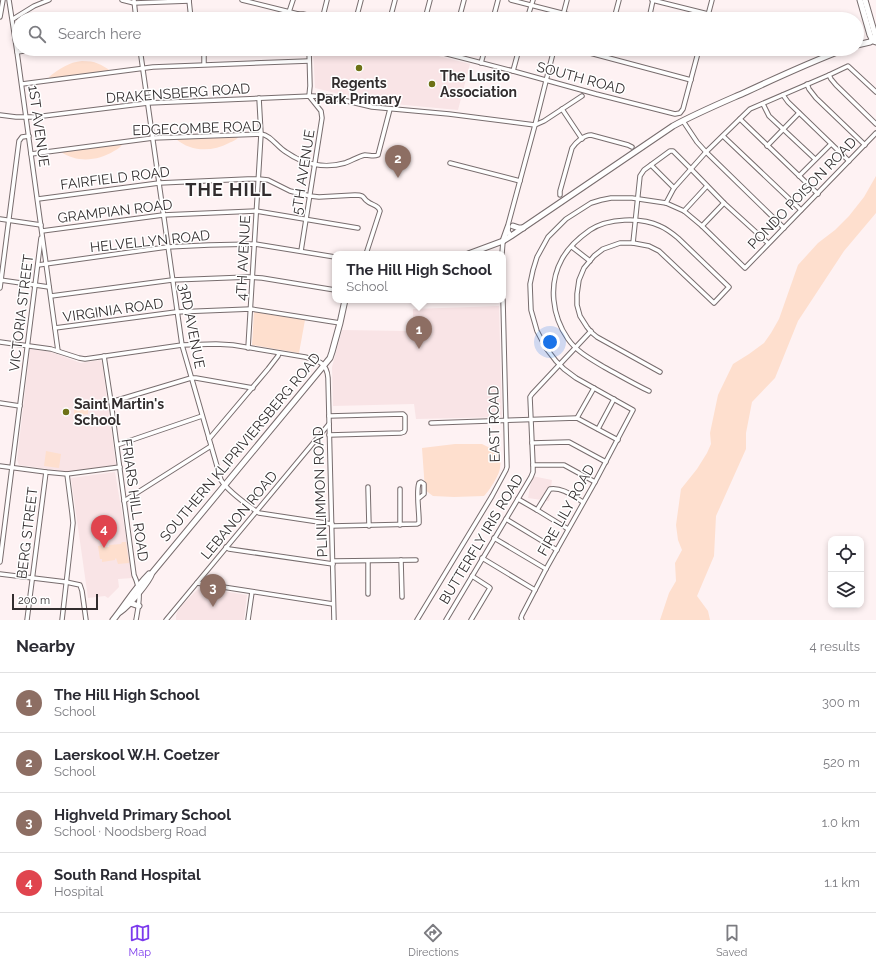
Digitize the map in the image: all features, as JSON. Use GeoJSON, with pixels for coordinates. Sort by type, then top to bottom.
{"type":"FeatureCollection","features":[{"type":"Feature","properties":{"kind":"street"},"geometry":{"type":"LineString","coordinates":[[0,17],[2,0]]}},
{"type":"Feature","properties":{"kind":"street","name":"1ST AVENUE"},"geometry":{"type":"LineString","coordinates":[[9,0],[12,19]]}},
{"type":"Feature","properties":{"kind":"street"},"geometry":{"type":"LineString","coordinates":[[24,12],[49,0]]}},
{"type":"Feature","properties":{"kind":"street"},"geometry":{"type":"LineString","coordinates":[[122,0],[134,2],[189,0],[190,12]]}},
{"type":"Feature","properties":{"kind":"street"},"geometry":{"type":"LineString","coordinates":[[242,0],[258,2],[289,12],[293,0]]}},
{"type":"Feature","properties":{"kind":"street"},"geometry":{"type":"LineString","coordinates":[[324,12],[327,0]]}},
{"type":"Feature","properties":{"kind":"street"},"geometry":{"type":"LineString","coordinates":[[358,12],[361,0]]}},
{"type":"Feature","properties":{"kind":"street"},"geometry":{"type":"LineString","coordinates":[[392,12],[395,0]]}},
{"type":"Feature","properties":{"kind":"street"},"geometry":{"type":"LineString","coordinates":[[427,12],[430,0]]}},
{"type":"Feature","properties":{"kind":"street"},"geometry":{"type":"LineString","coordinates":[[460,12],[464,0]]}},
{"type":"Feature","properties":{"kind":"street"},"geometry":{"type":"LineString","coordinates":[[495,12],[498,0]]}},
{"type":"Feature","properties":{"kind":"street"},"geometry":{"type":"LineString","coordinates":[[511,0],[557,12]]}},
{"type":"Feature","properties":{"kind":"street"},"geometry":{"type":"LineString","coordinates":[[529,12],[532,0]]}},
{"type":"Feature","properties":{"kind":"street"},"geometry":{"type":"LineString","coordinates":[[564,12],[567,0]]}},
{"type":"Feature","properties":{"kind":"street"},"geometry":{"type":"LineString","coordinates":[[616,12],[619,0]]}},
{"type":"Feature","properties":{"kind":"street"},"geometry":{"type":"LineString","coordinates":[[650,12],[653,0],[700,12]]}},
{"type":"Feature","properties":{"kind":"street"},"geometry":{"type":"LineString","coordinates":[[709,12],[712,0]]}},
{"type":"Feature","properties":{"kind":"street"},"geometry":{"type":"LineString","coordinates":[[860,0],[863,12]]}},
{"type":"Feature","properties":{"kind":"street"},"geometry":{"type":"LineString","coordinates":[[866,0],[875,40]]}},
{"type":"Feature","properties":{"kind":"street"},"geometry":{"type":"LineString","coordinates":[[134,2],[135,12]]}},
{"type":"Feature","properties":{"kind":"street"},"geometry":{"type":"LineString","coordinates":[[864,14],[869,31],[875,40]]}},
{"type":"Feature","properties":{"kind":"street"},"geometry":{"type":"LineString","coordinates":[[864,40],[868,36],[869,31]]}},
{"type":"Feature","properties":{"kind":"street"},"geometry":{"type":"LineString","coordinates":[[864,43],[875,40]]}},
{"type":"Feature","properties":{"kind":"street","name":"1ST AVENUE"},"geometry":{"type":"LineString","coordinates":[[18,56],[58,351]]}},
{"type":"Feature","properties":{"kind":"street","name":"3RD AVENUE"},"geometry":{"type":"LineString","coordinates":[[141,56],[176,312],[182,345],[220,478],[224,485],[259,513],[332,525],[414,525],[419,522],[418,499]]}},
{"type":"Feature","properties":{"kind":"street"},"geometry":{"type":"LineString","coordinates":[[204,56],[204,64]]}},
{"type":"Feature","properties":{"kind":"street"},"geometry":{"type":"LineString","coordinates":[[309,56],[311,97],[330,97],[372,107],[449,114],[535,125],[544,121],[582,96]]}},
{"type":"Feature","properties":{"kind":"street","name":"SOUTH ROAD"},"geometry":{"type":"LineString","coordinates":[[453,56],[675,114],[681,112],[683,109],[691,80]]}},
{"type":"Feature","properties":{"kind":"street"},"geometry":{"type":"LineString","coordinates":[[481,63],[483,56]]}},
{"type":"Feature","properties":{"kind":"street"},"geometry":{"type":"LineString","coordinates":[[513,71],[517,56]]}},
{"type":"Feature","properties":{"kind":"street"},"geometry":{"type":"LineString","coordinates":[[502,251],[503,241],[510,226],[511,217],[552,56]]}},
{"type":"Feature","properties":{"kind":"street"},"geometry":{"type":"LineString","coordinates":[[601,56],[691,80],[697,56]]}},
{"type":"Feature","properties":{"kind":"street"},"geometry":{"type":"LineString","coordinates":[[476,251],[503,241],[513,235],[673,126],[701,111],[828,56]]}},
{"type":"Feature","properties":{"kind":"street"},"geometry":{"type":"LineString","coordinates":[[22,84],[143,68],[204,64],[309,61]]}},
{"type":"Feature","properties":{"kind":"street"},"geometry":{"type":"LineString","coordinates":[[666,203],[674,188],[706,152],[750,109],[829,76],[848,66],[876,92]]}},
{"type":"Feature","properties":{"kind":"street"},"geometry":{"type":"LineString","coordinates":[[829,76],[876,124]]}},
{"type":"Feature","properties":{"kind":"street"},"geometry":{"type":"LineString","coordinates":[[807,84],[816,98],[865,145]]}},
{"type":"Feature","properties":{"kind":"street"},"geometry":{"type":"LineString","coordinates":[[295,96],[305,93],[310,88]]}},
{"type":"Feature","properties":{"kind":"street"},"geometry":{"type":"LineString","coordinates":[[783,95],[788,102],[849,161]]}},
{"type":"Feature","properties":{"kind":"street","name":"DRAKENSBERG ROAD"},"geometry":{"type":"LineString","coordinates":[[0,115],[26,118],[148,103],[295,96],[311,97]]}},
{"type":"Feature","properties":{"kind":"street","name":"5TH AVENUE"},"geometry":{"type":"LineString","coordinates":[[301,251],[321,129],[322,114],[311,97]]}},
{"type":"Feature","properties":{"kind":"street","name":"4TH AVENUE"},"geometry":{"type":"LineString","coordinates":[[248,348],[259,179],[261,134],[260,98]]}},
{"type":"Feature","properties":{"kind":"street"},"geometry":{"type":"LineString","coordinates":[[763,104],[769,116],[815,160]]}},
{"type":"Feature","properties":{"kind":"street","name":"EDGECOMBE ROAD"},"geometry":{"type":"LineString","coordinates":[[31,154],[153,138],[261,134],[267,136],[282,149],[301,161],[315,165],[339,164],[365,155],[378,155],[390,109]]}},
{"type":"Feature","properties":{"kind":"street"},"geometry":{"type":"LineString","coordinates":[[562,109],[582,139]]}},
{"type":"Feature","properties":{"kind":"street"},"geometry":{"type":"LineString","coordinates":[[767,146],[799,113]]}},
{"type":"Feature","properties":{"kind":"street"},"geometry":{"type":"LineString","coordinates":[[740,119],[818,194]]}},
{"type":"Feature","properties":{"kind":"street"},"geometry":{"type":"LineString","coordinates":[[683,121],[697,142],[706,152],[784,228]]}},
{"type":"Feature","properties":{"kind":"street","name":"PONDO POISON ROAD"},"geometry":{"type":"LineString","coordinates":[[702,226],[745,268],[876,133]]}},
{"type":"Feature","properties":{"kind":"street"},"geometry":{"type":"LineString","coordinates":[[560,195],[572,148],[582,139],[590,135],[632,147]]}},
{"type":"Feature","properties":{"kind":"street"},"geometry":{"type":"LineString","coordinates":[[0,288],[19,141],[22,137],[29,136]]}},
{"type":"Feature","properties":{"kind":"street"},"geometry":{"type":"LineString","coordinates":[[723,136],[801,210]]}},
{"type":"Feature","properties":{"kind":"street"},"geometry":{"type":"LineString","coordinates":[[799,176],[831,144]]}},
{"type":"Feature","properties":{"kind":"street"},"geometry":{"type":"LineString","coordinates":[[633,243],[640,176],[644,170],[670,151],[691,169],[724,203],[768,244]]}},
{"type":"Feature","properties":{"kind":"street"},"geometry":{"type":"LineString","coordinates":[[450,162],[520,181]]}},
{"type":"Feature","properties":{"kind":"street"},"geometry":{"type":"LineString","coordinates":[[651,165],[674,188]]}},
{"type":"Feature","properties":{"kind":"street","name":"FAIRFIELD ROAD"},"geometry":{"type":"LineString","coordinates":[[38,199],[159,183],[259,179],[268,180],[290,191],[310,196],[360,196],[363,197],[368,203],[378,207],[380,211],[367,251]]}},
{"type":"Feature","properties":{"kind":"street"},"geometry":{"type":"LineString","coordinates":[[684,211],[707,186]]}},
{"type":"Feature","properties":{"kind":"street"},"geometry":{"type":"LineString","coordinates":[[598,429],[614,399],[576,378],[559,365],[546,348],[537,331],[531,310],[530,284],[537,257],[542,246],[548,237],[566,219],[591,204],[611,198],[637,198],[666,203],[684,211],[702,226],[724,203]]}},
{"type":"Feature","properties":{"kind":"street","name":"GRAMPIAN ROAD"},"geometry":{"type":"LineString","coordinates":[[42,232],[163,215],[256,211],[358,228]]}},
{"type":"Feature","properties":{"kind":"street"},"geometry":{"type":"LineString","coordinates":[[0,219],[41,225]]}},
{"type":"Feature","properties":{"kind":"street"},"geometry":{"type":"LineString","coordinates":[[649,391],[583,355],[568,340],[556,316],[553,291],[562,258],[577,241],[591,230],[608,223],[624,220],[647,222],[659,226],[678,238],[729,287],[714,303],[659,251],[648,246],[633,243],[620,243],[603,249],[594,256],[584,268],[579,280],[577,305],[580,316],[587,327],[597,337],[660,372]]}},
{"type":"Feature","properties":{"kind":"street"},"geometry":{"type":"LineString","coordinates":[[510,226],[523,228]]}},
{"type":"Feature","properties":{"kind":"street"},"geometry":{"type":"LineString","coordinates":[[510,226],[513,235]]}},
{"type":"Feature","properties":{"kind":"street","name":"VICTORIA STREET"},"geometry":{"type":"LineString","coordinates":[[0,562],[42,232]]}},
{"type":"Feature","properties":{"kind":"street","name":"HELVELLYN ROAD"},"geometry":{"type":"LineString","coordinates":[[38,264],[167,247],[255,244],[332,256]]}},
{"type":"Feature","properties":{"kind":"street"},"geometry":{"type":"LineString","coordinates":[[572,246],[590,261]]}},
{"type":"Feature","properties":{"kind":"street"},"geometry":{"type":"LineString","coordinates":[[51,296],[172,280],[252,277],[332,290]]}},
{"type":"Feature","properties":{"kind":"street"},"geometry":{"type":"LineString","coordinates":[[0,280],[49,287]]}},
{"type":"Feature","properties":{"kind":"street","name":"SOUTHERN KLIPRIVIERSBERG ROAD"},"geometry":{"type":"LineString","coordinates":[[120,612],[120,609],[137,591],[148,575],[152,573],[324,366],[331,356],[345,303]]}},
{"type":"Feature","properties":{"kind":"street","name":"EAST ROAD"},"geometry":{"type":"LineString","coordinates":[[417,620],[505,473],[507,467],[503,303]]}},
{"type":"Feature","properties":{"kind":"street","name":"VIRGINIA ROAD"},"geometry":{"type":"LineString","coordinates":[[55,328],[176,312],[251,309],[340,323]]}},
{"type":"Feature","properties":{"kind":"street","name":"BUTTERFLY IRIS ROAD"},"geometry":{"type":"LineString","coordinates":[[446,620],[532,477],[533,465],[530,397],[591,331]]}},
{"type":"Feature","properties":{"kind":"street"},"geometry":{"type":"LineString","coordinates":[[0,342],[51,349],[84,359],[182,345],[216,344],[316,359],[324,366]]}},
{"type":"Feature","properties":{"kind":"street"},"geometry":{"type":"LineString","coordinates":[[209,439],[253,388],[279,353]]}},
{"type":"Feature","properties":{"kind":"street","name":"FRIARS HILL ROAD"},"geometry":{"type":"LineString","coordinates":[[104,356],[136,578],[138,605],[136,620]]}},
{"type":"Feature","properties":{"kind":"street","name":"PLINLIMMON ROAD"},"geometry":{"type":"LineString","coordinates":[[324,366],[328,373],[334,620]]}},
{"type":"Feature","properties":{"kind":"street"},"geometry":{"type":"LineString","coordinates":[[111,402],[191,378],[253,388]]}},
{"type":"Feature","properties":{"kind":"street"},"geometry":{"type":"LineString","coordinates":[[577,418],[594,388]]}},
{"type":"Feature","properties":{"kind":"street","name":"FIRE LILY ROAD"},"geometry":{"type":"LineString","coordinates":[[522,620],[522,615],[546,569],[606,462],[633,410],[614,399]]}},
{"type":"Feature","properties":{"kind":"street"},"geometry":{"type":"LineString","coordinates":[[0,403],[20,406]]}},
{"type":"Feature","properties":{"kind":"street"},"geometry":{"type":"LineString","coordinates":[[329,416],[403,414],[405,430],[401,433],[329,435]]}},
{"type":"Feature","properties":{"kind":"street"},"geometry":{"type":"LineString","coordinates":[[117,445],[202,416]]}},
{"type":"Feature","properties":{"kind":"street"},"geometry":{"type":"LineString","coordinates":[[431,423],[577,418],[618,440]]}},
{"type":"Feature","properties":{"kind":"street","name":"LEBANON ROAD"},"geometry":{"type":"LineString","coordinates":[[166,620],[329,424]]}},
{"type":"Feature","properties":{"kind":"street"},"geometry":{"type":"LineString","coordinates":[[532,443],[569,442],[606,462]]}},
{"type":"Feature","properties":{"kind":"street"},"geometry":{"type":"LineString","coordinates":[[124,501],[211,446]]}},
{"type":"Feature","properties":{"kind":"street"},"geometry":{"type":"LineString","coordinates":[[533,465],[564,465],[595,482]]}},
{"type":"Feature","properties":{"kind":"street"},"geometry":{"type":"LineString","coordinates":[[0,466],[67,474],[120,467]]}},
{"type":"Feature","properties":{"kind":"street","name":"BERG STREET"},"geometry":{"type":"LineString","coordinates":[[27,620],[46,472]]}},
{"type":"Feature","properties":{"kind":"street"},"geometry":{"type":"LineString","coordinates":[[62,620],[73,523],[67,474]]}},
{"type":"Feature","properties":{"kind":"street"},"geometry":{"type":"LineString","coordinates":[[368,487],[369,526]]}},
{"type":"Feature","properties":{"kind":"street"},"geometry":{"type":"LineString","coordinates":[[537,510],[550,488],[559,488],[583,502]]}},
{"type":"Feature","properties":{"kind":"street"},"geometry":{"type":"LineString","coordinates":[[400,489],[400,525]]}},
{"type":"Feature","properties":{"kind":"street"},"geometry":{"type":"LineString","coordinates":[[518,499],[568,529]]}},
{"type":"Feature","properties":{"kind":"street"},"geometry":{"type":"LineString","coordinates":[[506,519],[557,550]]}},
{"type":"Feature","properties":{"kind":"street"},"geometry":{"type":"LineString","coordinates":[[494,538],[546,569]]}},
{"type":"Feature","properties":{"kind":"street"},"geometry":{"type":"LineString","coordinates":[[226,547],[229,549],[333,563],[416,560]]}},
{"type":"Feature","properties":{"kind":"street"},"geometry":{"type":"LineString","coordinates":[[482,558],[535,590]]}},
{"type":"Feature","properties":{"kind":"street"},"geometry":{"type":"LineString","coordinates":[[401,560],[402,596]]}},
{"type":"Feature","properties":{"kind":"street"},"geometry":{"type":"LineString","coordinates":[[368,561],[368,594]]}},
{"type":"Feature","properties":{"kind":"street"},"geometry":{"type":"LineString","coordinates":[[0,574],[80,585],[82,588],[86,620]]}},
{"type":"Feature","properties":{"kind":"street"},"geometry":{"type":"LineString","coordinates":[[471,620],[490,588],[472,576]]}},
{"type":"Feature","properties":{"kind":"street"},"geometry":{"type":"LineString","coordinates":[[136,578],[145,581]]}},
{"type":"Feature","properties":{"kind":"street"},"geometry":{"type":"LineString","coordinates":[[197,583],[333,604]]}},
{"type":"Feature","properties":{"kind":"street","name":"SOUTHERN KLIPRIVIERSBERG ROAD"},"geometry":{"type":"LineString","coordinates":[[113,620],[130,603],[137,591]]}},
{"type":"Feature","properties":{"kind":"street"},"geometry":{"type":"LineString","coordinates":[[248,620],[252,592]]}},
{"type":"Feature","properties":{"kind":"street"},"geometry":{"type":"LineString","coordinates":[[130,603],[138,605]]}},
{"type":"Feature","properties":{"kind":"street"},"geometry":{"type":"LineString","coordinates":[[170,615],[173,620]]}},
{"type":"Feature","properties":{"kind":"shaded area"},"geometry":{"type":"Polygon","coordinates":[[[313,56],[439,56],[470,64],[458,110],[375,103],[315,88],[313,56]]]}},
{"type":"Feature","properties":{"kind":"shaded area"},"geometry":{"type":"Polygon","coordinates":[[[82,61],[98,63],[111,71],[50,79],[49,77],[64,66],[82,61]]]}},
{"type":"Feature","properties":{"kind":"shaded area"},"geometry":{"type":"Polygon","coordinates":[[[239,136],[235,140],[222,146],[209,149],[188,146],[176,139],[239,136]]]}},
{"type":"Feature","properties":{"kind":"shaded area"},"geometry":{"type":"Polygon","coordinates":[[[123,143],[120,147],[108,154],[94,159],[74,158],[61,152],[123,143]]]}},
{"type":"Feature","properties":{"kind":"shaded area"},"geometry":{"type":"Polygon","coordinates":[[[876,176],[876,213],[844,251],[798,321],[775,378],[752,402],[746,433],[746,449],[716,516],[714,556],[697,596],[708,611],[710,620],[660,620],[669,593],[676,581],[675,563],[682,550],[678,540],[676,525],[681,489],[697,469],[711,444],[710,433],[718,395],[733,364],[764,343],[779,319],[798,265],[818,243],[835,230],[849,216],[864,197],[876,176]]]}},
{"type":"Feature","properties":{"kind":"shaded area"},"geometry":{"type":"Polygon","coordinates":[[[499,306],[502,417],[416,419],[414,404],[333,406],[332,367],[342,330],[406,331],[413,328],[413,309],[499,306]]]}},
{"type":"Feature","properties":{"kind":"shaded area"},"geometry":{"type":"Polygon","coordinates":[[[254,312],[305,320],[299,353],[252,345],[254,312]]]}},
{"type":"Feature","properties":{"kind":"shaded area","name":"Saint Martin's School"},"geometry":{"type":"Polygon","coordinates":[[[30,349],[51,352],[81,363],[100,360],[102,362],[116,465],[70,472],[19,465],[17,460],[30,349]]]}},
{"type":"Feature","properties":{"kind":"shaded area"},"geometry":{"type":"Polygon","coordinates":[[[88,400],[88,414],[74,415],[74,401],[88,400]]]}},
{"type":"Feature","properties":{"kind":"shaded area"},"geometry":{"type":"Polygon","coordinates":[[[455,444],[482,444],[498,452],[500,466],[498,475],[484,496],[433,496],[425,490],[422,448],[455,444]]]}},
{"type":"Feature","properties":{"kind":"shaded area"},"geometry":{"type":"Polygon","coordinates":[[[46,451],[61,454],[59,468],[44,466],[46,451]]]}},
{"type":"Feature","properties":{"kind":"shaded area"},"geometry":{"type":"Polygon","coordinates":[[[115,472],[133,578],[118,579],[119,587],[108,598],[105,596],[88,598],[71,478],[115,472]]]}},
{"type":"Feature","properties":{"kind":"shaded area"},"geometry":{"type":"Polygon","coordinates":[[[532,476],[552,480],[549,501],[528,498],[532,476]]]}},
{"type":"Feature","properties":{"kind":"shaded area"},"geometry":{"type":"Polygon","coordinates":[[[122,542],[126,542],[129,563],[118,564],[116,558],[115,560],[102,562],[102,559],[100,559],[98,546],[104,545],[105,547],[109,547],[109,545],[121,544],[122,542]]]}},
{"type":"Feature","properties":{"kind":"shaded area"},"geometry":{"type":"Polygon","coordinates":[[[203,588],[247,595],[244,620],[176,620],[177,612],[184,603],[197,590],[203,588]]]}},
{"type":"Feature","properties":{"kind":"place","name":"Regents Park Primary"},"geometry":{"type":"Point","coordinates":[359,68]}},
{"type":"Feature","properties":{"kind":"place","name":"The Lusito Association"},"geometry":{"type":"Point","coordinates":[432,84]}},
{"type":"Feature","properties":{"kind":"place","name":"Laerskool W.H. Coetzer"},"geometry":{"type":"Point","coordinates":[398,178]}},
{"type":"Feature","properties":{"kind":"place","name":"The Hill High School"},"geometry":{"type":"Point","coordinates":[419,349]}},
{"type":"Feature","properties":{"kind":"place","name":"Saint Martin's School"},"geometry":{"type":"Point","coordinates":[66,412]}},
{"type":"Feature","properties":{"kind":"place","name":"South Rand Hospital"},"geometry":{"type":"Point","coordinates":[104,548]}},
{"type":"Feature","properties":{"kind":"place","name":"Highveld Primary School"},"geometry":{"type":"Point","coordinates":[213,607]}},
{"type":"Feature","properties":{"kind":"district","name":"THE HILL"},"geometry":{"type":"Point","coordinates":[229,189]}}]}
